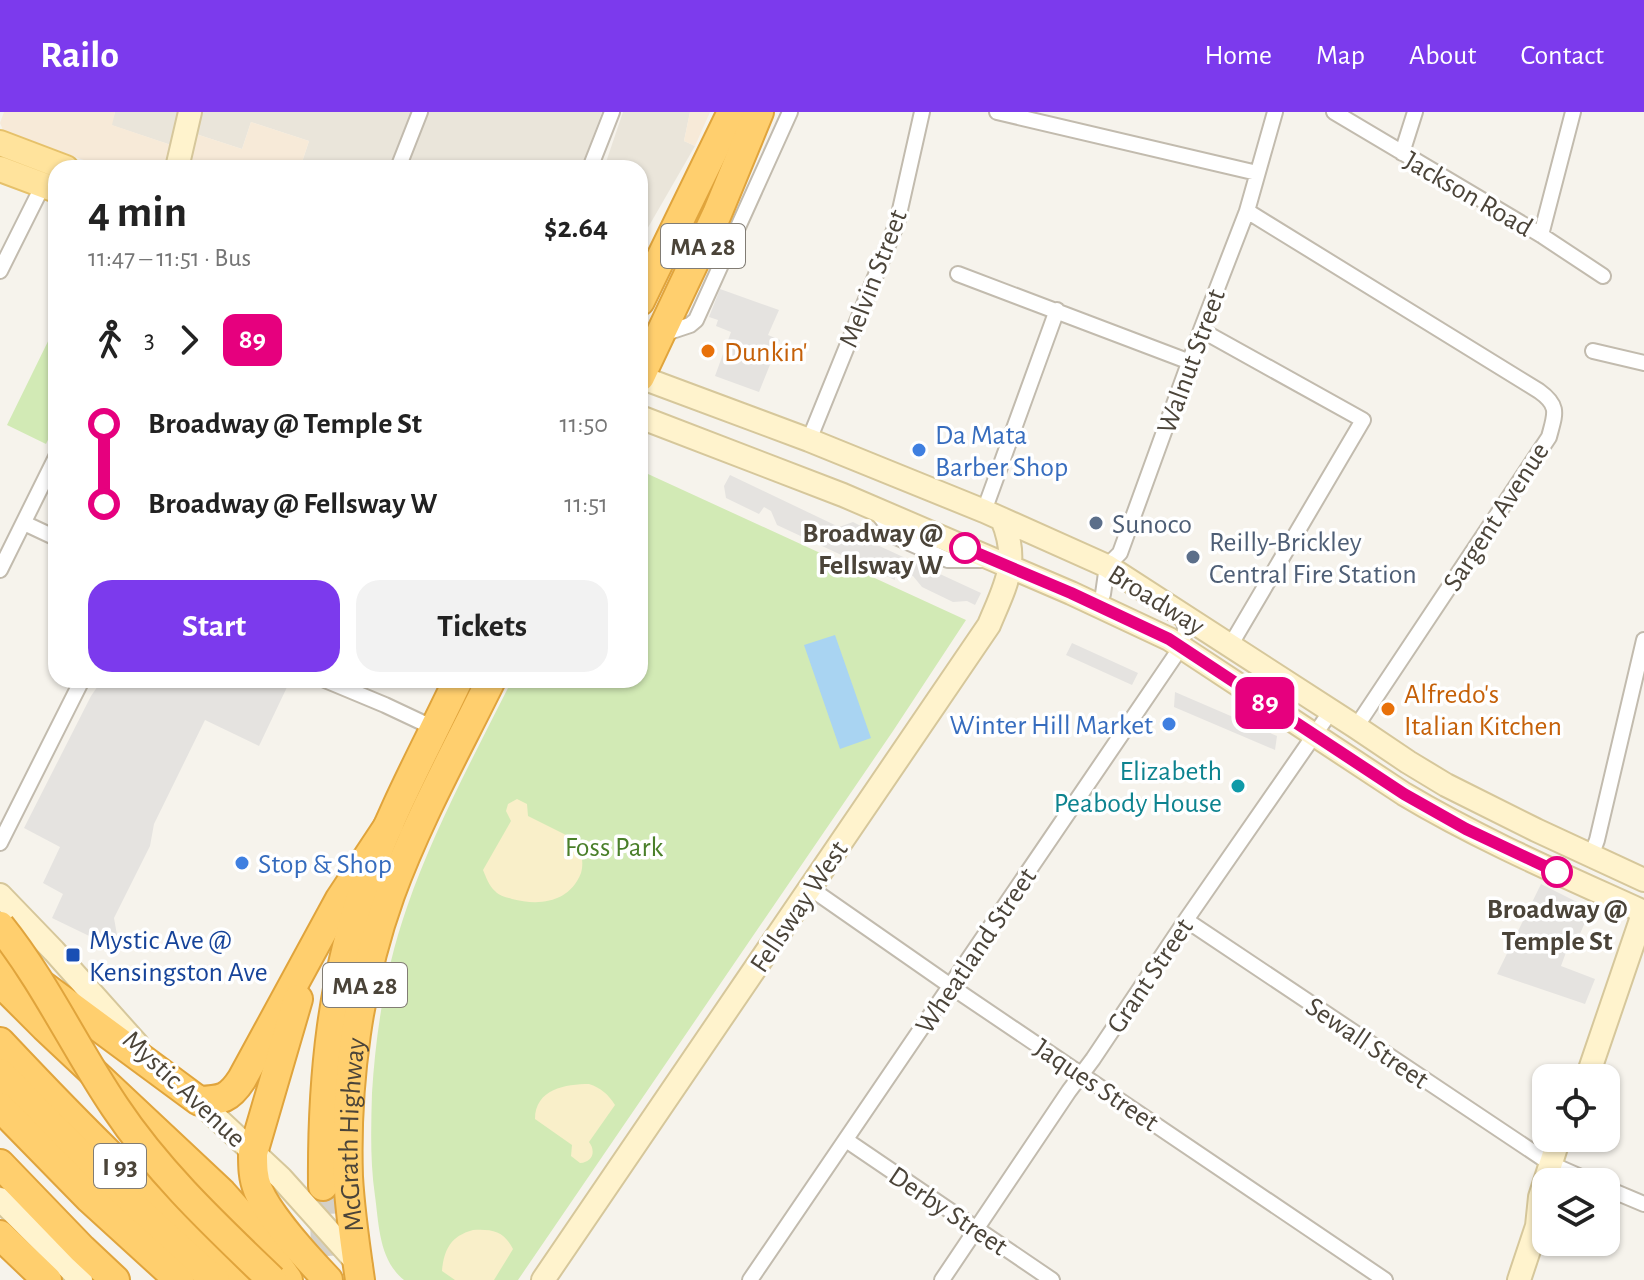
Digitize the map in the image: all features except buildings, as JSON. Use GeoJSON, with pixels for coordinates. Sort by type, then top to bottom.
{"type":"FeatureCollection","features":[{"type":"Feature","properties":{"kind":"highway","name":"MA 28"},"geometry":{"type":"LineString","coordinates":[[648,285],[732,112]]}},
{"type":"Feature","properties":{"kind":"highway","name":"MA 28"},"geometry":{"type":"LineString","coordinates":[[648,360],[717,214],[759,112]]}},
{"type":"Feature","properties":{"kind":"highway","name":"McGrath Highway"},"geometry":{"type":"LineString","coordinates":[[323,1186],[324,1091],[328,1050],[336,996],[357,911],[389,825],[454,688]]}},
{"type":"Feature","properties":{"kind":"highway","name":"McGrath Highway"},"geometry":{"type":"LineString","coordinates":[[363,1275],[349,1189],[348,1138],[353,1059],[366,979],[384,913],[403,863],[487,688]]}},
{"type":"Feature","properties":{"kind":"highway"},"geometry":{"type":"LineString","coordinates":[[0,954],[199,1101],[218,1100],[237,1087],[315,941],[389,825]]}},
{"type":"Feature","properties":{"kind":"highway"},"geometry":{"type":"LineString","coordinates":[[1,903],[26,960],[109,1098],[145,1149],[270,1280]]}},
{"type":"Feature","properties":{"kind":"highway"},"geometry":{"type":"LineString","coordinates":[[315,941],[253,1153],[255,1178],[265,1203],[328,1280]]}},
{"type":"Feature","properties":{"kind":"highway"},"geometry":{"type":"LineString","coordinates":[[0,982],[198,1169],[245,1219],[288,1280]]}},
{"type":"Feature","properties":{"kind":"highway","name":"I 93"},"geometry":{"type":"LineString","coordinates":[[0,1042],[146,1191],[249,1280]]}},
{"type":"Feature","properties":{"kind":"highway","name":"I 93"},"geometry":{"type":"LineString","coordinates":[[0,1073],[95,1171],[215,1280]]}},
{"type":"Feature","properties":{"kind":"highway","name":"I 93"},"geometry":{"type":"LineString","coordinates":[[0,1107],[90,1199],[179,1280]]}},
{"type":"Feature","properties":{"kind":"highway"},"geometry":{"type":"LineString","coordinates":[[0,1164],[115,1280]]}},
{"type":"Feature","properties":{"kind":"highway"},"geometry":{"type":"LineString","coordinates":[[0,1235],[39,1280]]}},
{"type":"Feature","properties":{"kind":"highway"},"geometry":{"type":"LineString","coordinates":[[0,1235],[47,1280]]}},
{"type":"Feature","properties":{"kind":"highway"},"geometry":{"type":"LineString","coordinates":[[267,1248],[270,1280]]}},
{"type":"Feature","properties":{"kind":"main road"},"geometry":{"type":"LineString","coordinates":[[179,160],[190,112]]}},
{"type":"Feature","properties":{"kind":"main road"},"geometry":{"type":"LineString","coordinates":[[0,143],[48,161]]}},
{"type":"Feature","properties":{"kind":"main road"},"geometry":{"type":"LineString","coordinates":[[0,169],[48,187]]}},
{"type":"Feature","properties":{"kind":"main road","name":"Broadway"},"geometry":{"type":"LineString","coordinates":[[648,380],[809,440],[993,515],[1107,566],[1446,785],[1644,880]]}},
{"type":"Feature","properties":{"kind":"main road","name":"Broadway"},"geometry":{"type":"LineString","coordinates":[[648,420],[783,471],[1098,606],[1181,647],[1404,794],[1480,836],[1644,912]]}},
{"type":"Feature","properties":{"kind":"main road","name":"Fellsway West"},"geometry":{"type":"LineString","coordinates":[[543,1280],[989,625],[1008,580],[1001,564],[1010,542],[993,515]]}},
{"type":"Feature","properties":{"kind":"main road"},"geometry":{"type":"LineString","coordinates":[[1260,699],[1275,676]]}},
{"type":"Feature","properties":{"kind":"main road"},"geometry":{"type":"LineString","coordinates":[[1480,836],[1499,835],[1515,839],[1555,857],[1580,859],[1591,856]]}},
{"type":"Feature","properties":{"kind":"main road","name":"Mystic Avenue"},"geometry":{"type":"LineString","coordinates":[[1,903],[54,951],[125,1032],[281,1178],[363,1275]]}},
{"type":"Feature","properties":{"kind":"main road"},"geometry":{"type":"LineString","coordinates":[[1592,1064],[1644,912]]}},
{"type":"Feature","properties":{"kind":"main road"},"geometry":{"type":"LineString","coordinates":[[0,1199],[81,1280]]}},
{"type":"Feature","properties":{"kind":"main road"},"geometry":{"type":"LineString","coordinates":[[1519,1280],[1532,1244]]}},
{"type":"Feature","properties":{"kind":"street"},"geometry":{"type":"LineString","coordinates":[[401,160],[420,112]]}},
{"type":"Feature","properties":{"kind":"street"},"geometry":{"type":"LineString","coordinates":[[593,160],[612,112]]}},
{"type":"Feature","properties":{"kind":"street"},"geometry":{"type":"LineString","coordinates":[[660,335],[696,320],[790,112]]}},
{"type":"Feature","properties":{"kind":"street","name":"Melvin Street"},"geometry":{"type":"LineString","coordinates":[[809,440],[897,223],[922,112]]}},
{"type":"Feature","properties":{"kind":"street"},"geometry":{"type":"LineString","coordinates":[[997,112],[1041,116],[1257,173]]}},
{"type":"Feature","properties":{"kind":"street","name":"Walnut Street"},"geometry":{"type":"LineString","coordinates":[[1098,606],[1107,566],[1120,553],[1247,211],[1275,112]]}},
{"type":"Feature","properties":{"kind":"street","name":"Jackson Road"},"geometry":{"type":"LineString","coordinates":[[1334,112],[1541,235],[1603,276]]}},
{"type":"Feature","properties":{"kind":"street"},"geometry":{"type":"LineString","coordinates":[[1402,153],[1415,112]]}},
{"type":"Feature","properties":{"kind":"street"},"geometry":{"type":"LineString","coordinates":[[1541,235],[1573,112]]}},
{"type":"Feature","properties":{"kind":"street"},"geometry":{"type":"LineString","coordinates":[[0,271],[48,191]]}},
{"type":"Feature","properties":{"kind":"street","name":"Sargent Avenue"},"geometry":{"type":"LineString","coordinates":[[1247,211],[1539,391],[1550,399],[1555,409],[1549,437],[1356,727]]}},
{"type":"Feature","properties":{"kind":"street"},"geometry":{"type":"LineString","coordinates":[[958,274],[1190,362]]}},
{"type":"Feature","properties":{"kind":"street"},"geometry":{"type":"LineString","coordinates":[[993,515],[1057,310]]}},
{"type":"Feature","properties":{"kind":"street"},"geometry":{"type":"LineString","coordinates":[[1201,330],[1363,420],[1230,646]]}},
{"type":"Feature","properties":{"kind":"street"},"geometry":{"type":"LineString","coordinates":[[1593,351],[1644,363]]}},
{"type":"Feature","properties":{"kind":"street"},"geometry":{"type":"LineString","coordinates":[[0,570],[48,474]]}},
{"type":"Feature","properties":{"kind":"street"},"geometry":{"type":"LineString","coordinates":[[24,523],[48,534]]}},
{"type":"Feature","properties":{"kind":"street","name":"Wheatland Street"},"geometry":{"type":"LineString","coordinates":[[750,1280],[1181,647],[1185,631],[1184,615]]}},
{"type":"Feature","properties":{"kind":"street"},"geometry":{"type":"LineString","coordinates":[[1591,856],[1644,640]]}},
{"type":"Feature","properties":{"kind":"street"},"geometry":{"type":"LineString","coordinates":[[2,837],[78,688]]}},
{"type":"Feature","properties":{"kind":"street"},"geometry":{"type":"LineString","coordinates":[[344,688],[434,729],[468,726]]}},
{"type":"Feature","properties":{"kind":"street","name":"Grant Street"},"geometry":{"type":"LineString","coordinates":[[942,1280],[1331,711]]}},
{"type":"Feature","properties":{"kind":"street","name":"Jaques Street"},"geometry":{"type":"LineString","coordinates":[[810,888],[1385,1280]]}},
{"type":"Feature","properties":{"kind":"street","name":"Sewall Street"},"geometry":{"type":"LineString","coordinates":[[1186,920],[1552,1168]]}},
{"type":"Feature","properties":{"kind":"street","name":"Derby Street"},"geometry":{"type":"LineString","coordinates":[[846,1140],[1052,1280]]}},
{"type":"Feature","properties":{"kind":"street"},"geometry":{"type":"LineString","coordinates":[[1620,1194],[1644,1204]]}},
{"type":"Feature","properties":{"kind":"shaded area"},"geometry":{"type":"Polygon","coordinates":[[[4,112],[115,112],[112,125],[171,145],[167,160],[84,160],[3,130],[0,123],[4,112]]]}},
{"type":"Feature","properties":{"kind":"shaded area"},"geometry":{"type":"Polygon","coordinates":[[[115,112],[179,112],[171,145],[111,125],[115,112]]]}},
{"type":"Feature","properties":{"kind":"shaded area"},"geometry":{"type":"Polygon","coordinates":[[[202,112],[416,112],[397,160],[303,160],[309,141],[251,122],[242,149],[196,134],[202,112]]]}},
{"type":"Feature","properties":{"kind":"shaded area"},"geometry":{"type":"Polygon","coordinates":[[[426,112],[602,112],[584,160],[407,160],[426,112]]]}},
{"type":"Feature","properties":{"kind":"shaded area"},"geometry":{"type":"Polygon","coordinates":[[[623,112],[690,112],[684,141],[695,146],[648,228],[648,160],[607,160],[623,112]]]}},
{"type":"Feature","properties":{"kind":"shaded area"},"geometry":{"type":"Polygon","coordinates":[[[690,112],[710,112],[695,146],[684,141],[690,112]]]}},
{"type":"Feature","properties":{"kind":"shaded area"},"geometry":{"type":"Polygon","coordinates":[[[251,122],[309,141],[303,160],[190,160],[196,134],[242,149],[251,122]]]}},
{"type":"Feature","properties":{"kind":"shaded area"},"geometry":{"type":"Polygon","coordinates":[[[720,289],[779,310],[768,335],[780,340],[759,392],[715,376],[731,332],[716,326],[718,320],[709,317],[720,289]]]}},
{"type":"Feature","properties":{"kind":"shaded area"},"geometry":{"type":"Polygon","coordinates":[[[730,475],[839,527],[853,522],[886,539],[875,544],[981,593],[975,605],[967,601],[953,602],[922,587],[913,576],[894,567],[895,580],[777,525],[771,511],[764,507],[759,514],[726,498],[724,486],[730,475]]]}},
{"type":"Feature","properties":{"kind":"shaded area"},"geometry":{"type":"Polygon","coordinates":[[[1072,643],[1138,673],[1132,685],[1066,655],[1072,643]]]}},
{"type":"Feature","properties":{"kind":"shaded area"},"geometry":{"type":"Polygon","coordinates":[[[96,688],[287,688],[259,746],[205,720],[154,824],[150,846],[114,918],[117,935],[112,947],[52,918],[63,894],[43,883],[60,847],[24,828],[96,688]]]}},
{"type":"Feature","properties":{"kind":"shaded area"},"geometry":{"type":"Polygon","coordinates":[[[1175,692],[1277,736],[1275,750],[1174,707],[1175,692]]]}},
{"type":"Feature","properties":{"kind":"shaded area"},"geometry":{"type":"Polygon","coordinates":[[[1541,884],[1591,909],[1575,945],[1569,944],[1561,966],[1595,979],[1585,1004],[1497,974],[1541,884]]]}},
{"type":"Feature","properties":{"kind":"green space"},"geometry":{"type":"Polygon","coordinates":[[[48,341],[46,444],[7,425],[48,341]]]}},
{"type":"Feature","properties":{"kind":"green space","name":"Foss Park"},"geometry":{"type":"Polygon","coordinates":[[[648,474],[966,620],[518,1280],[404,1280],[389,1263],[385,1252],[373,1183],[372,1093],[376,1045],[388,975],[400,930],[442,820],[508,688],[648,688],[648,474]]]}},
{"type":"Feature","properties":{"kind":"sand"},"geometry":{"type":"Polygon","coordinates":[[[517,799],[527,804],[528,816],[580,842],[581,873],[569,891],[552,900],[532,902],[501,895],[491,887],[483,870],[511,821],[506,811],[508,804],[517,799]]]}},
{"type":"Feature","properties":{"kind":"sand"},"geometry":{"type":"Polygon","coordinates":[[[589,1084],[604,1092],[615,1105],[589,1142],[592,1156],[580,1163],[571,1156],[572,1145],[535,1119],[536,1109],[553,1090],[589,1084]]]}},
{"type":"Feature","properties":{"kind":"sand"},"geometry":{"type":"Polygon","coordinates":[[[473,1230],[497,1232],[506,1238],[513,1249],[494,1280],[455,1280],[442,1271],[450,1244],[473,1230]]]}},
{"type":"Feature","properties":{"kind":"water"},"geometry":{"type":"Polygon","coordinates":[[[835,635],[871,738],[840,749],[804,645],[835,635]]]}},
{"type":"Feature","properties":{"kind":"tunnel"},"geometry":{"type":"LineString","coordinates":[[323,1186],[326,1280]]}},
{"type":"Feature","properties":{"kind":"bus line","name":"89"},"geometry":{"type":"LineString","coordinates":[[965,548],[1169,639],[1404,794],[1466,829],[1557,872]]}},
{"type":"Feature","properties":{"kind":"place","name":"Dunkin'"},"geometry":{"type":"Point","coordinates":[708,351]}},
{"type":"Feature","properties":{"kind":"place","name":"Da Mata Barber Shop"},"geometry":{"type":"Point","coordinates":[919,450]}},
{"type":"Feature","properties":{"kind":"place","name":"Sunoco"},"geometry":{"type":"Point","coordinates":[1096,523]}},
{"type":"Feature","properties":{"kind":"place","name":"Broadway @ Fellsway W"},"geometry":{"type":"Point","coordinates":[965,548]}},
{"type":"Feature","properties":{"kind":"place","name":"Reilly-Brickley Central Fire Station"},"geometry":{"type":"Point","coordinates":[1193,557]}},
{"type":"Feature","properties":{"kind":"place","name":"Alfredo's Italian Kitchen"},"geometry":{"type":"Point","coordinates":[1388,709]}},
{"type":"Feature","properties":{"kind":"place","name":"Winter Hill Market"},"geometry":{"type":"Point","coordinates":[1169,724]}},
{"type":"Feature","properties":{"kind":"place","name":"Elizabeth Peabody House"},"geometry":{"type":"Point","coordinates":[1238,786]}},
{"type":"Feature","properties":{"kind":"place","name":"Stop & Shop"},"geometry":{"type":"Point","coordinates":[242,863]}},
{"type":"Feature","properties":{"kind":"place","name":"Broadway @ Temple St"},"geometry":{"type":"Point","coordinates":[1557,872]}},
{"type":"Feature","properties":{"kind":"place","name":"Mystic Ave @ Kensingston Ave"},"geometry":{"type":"Point","coordinates":[73,955]}}]}
